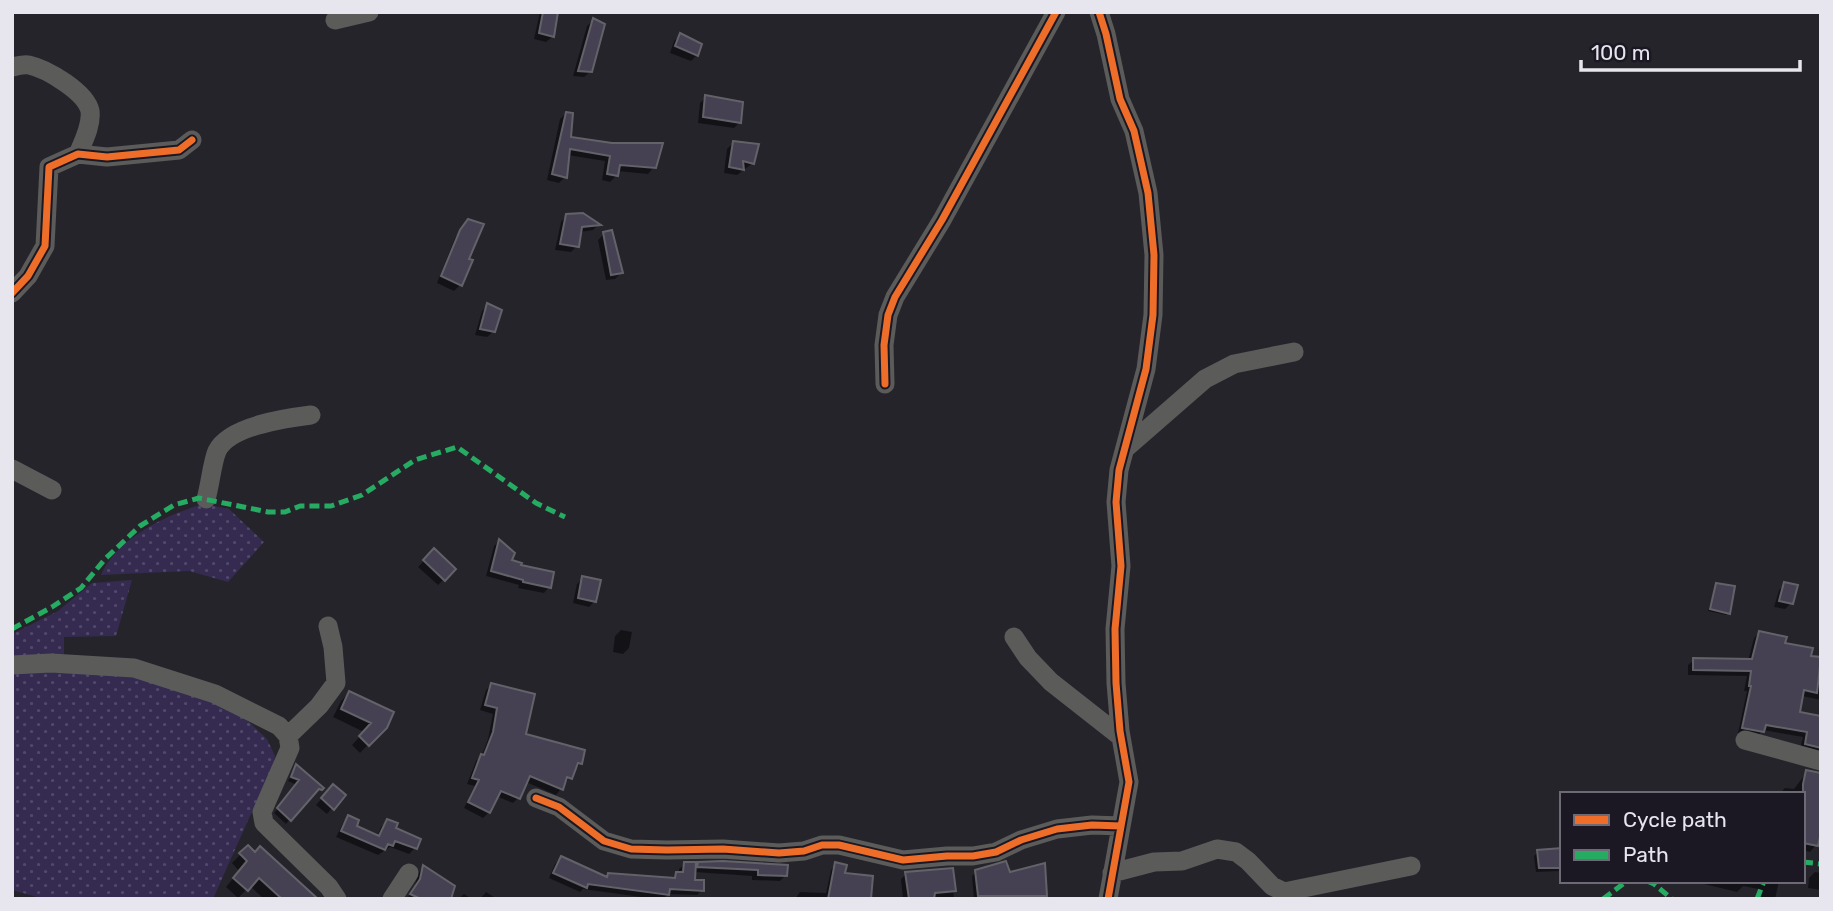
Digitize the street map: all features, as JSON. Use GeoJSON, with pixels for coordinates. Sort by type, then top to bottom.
{"type":"FeatureCollection","features":[{"type":"Feature","properties":{"kind":"street"},"geometry":{"type":"LineString","coordinates":[[335,20],[369,12]]}},
{"type":"Feature","properties":{"kind":"street"},"geometry":{"type":"LineString","coordinates":[[885,384],[884,345],[888,316],[895,297],[942,220],[1056,12]]}},
{"type":"Feature","properties":{"kind":"street"},"geometry":{"type":"LineString","coordinates":[[1099,12],[1120,99],[1135,131],[1148,193],[1154,255],[1153,315],[1146,369],[1119,470],[1116,502],[1121,566],[1115,629],[1116,682],[1121,737],[1129,782],[1108,899]]}},
{"type":"Feature","properties":{"kind":"street"},"geometry":{"type":"LineString","coordinates":[[12,67],[28,64],[79,92],[90,110],[87,131],[78,154]]}},
{"type":"Feature","properties":{"kind":"street"},"geometry":{"type":"LineString","coordinates":[[12,293],[28,276],[45,246],[49,167],[78,154],[107,157],[178,150],[192,140]]}},
{"type":"Feature","properties":{"kind":"street"},"geometry":{"type":"LineString","coordinates":[[1127,447],[1205,379],[1234,364],[1294,352]]}},
{"type":"Feature","properties":{"kind":"street"},"geometry":{"type":"LineString","coordinates":[[206,499],[217,452],[225,441],[246,430],[282,419],[312,415]]}},
{"type":"Feature","properties":{"kind":"street"},"geometry":{"type":"LineString","coordinates":[[12,469],[52,490]]}},
{"type":"Feature","properties":{"kind":"street"},"geometry":{"type":"LineString","coordinates":[[288,736],[319,706],[336,683],[334,647],[328,626]]}},
{"type":"Feature","properties":{"kind":"street"},"geometry":{"type":"LineString","coordinates":[[1014,637],[1028,658],[1051,681],[1121,737]]}},
{"type":"Feature","properties":{"kind":"street"},"geometry":{"type":"LineString","coordinates":[[12,665],[51,663],[134,668],[215,694],[279,726],[288,736],[290,748],[262,812],[264,822],[337,899]]}},
{"type":"Feature","properties":{"kind":"street"},"geometry":{"type":"LineString","coordinates":[[1745,740],[1821,761]]}},
{"type":"Feature","properties":{"kind":"street"},"geometry":{"type":"LineString","coordinates":[[536,797],[559,807],[604,841],[631,849],[723,849],[779,853],[804,851],[822,845],[839,845],[903,860],[996,852],[1021,840],[1057,829],[1091,825],[1121,826]]}},
{"type":"Feature","properties":{"kind":"street"},"geometry":{"type":"LineString","coordinates":[[1112,873],[1154,862],[1182,860],[1217,849],[1236,852],[1272,886],[1284,892],[1411,866]]}},
{"type":"Feature","properties":{"kind":"street"},"geometry":{"type":"LineString","coordinates":[[392,899],[409,873]]}},
{"type":"Feature","properties":{"kind":"shaded area"},"geometry":{"type":"Polygon","coordinates":[[[203,504],[229,509],[264,542],[228,582],[189,571],[101,575],[118,550],[131,539],[159,522],[203,504]]]}},
{"type":"Feature","properties":{"kind":"shaded area"},"geometry":{"type":"Polygon","coordinates":[[[132,580],[116,636],[64,637],[64,655],[12,658],[12,634],[58,611],[92,583],[132,580]]]}},
{"type":"Feature","properties":{"kind":"shaded area"},"geometry":{"type":"Polygon","coordinates":[[[12,669],[136,673],[216,702],[249,722],[267,739],[275,756],[270,780],[250,816],[213,899],[44,899],[12,890],[12,669]]]}},
{"type":"Feature","properties":{"kind":"building"},"geometry":{"type":"Polygon","coordinates":[[[543,12],[558,12],[554,37],[539,33],[543,12]]]}},
{"type":"Feature","properties":{"kind":"building"},"geometry":{"type":"Polygon","coordinates":[[[593,18],[605,24],[592,72],[578,71],[593,18]]]}},
{"type":"Feature","properties":{"kind":"building"},"geometry":{"type":"Polygon","coordinates":[[[680,33],[702,44],[698,56],[675,46],[680,33]]]}},
{"type":"Feature","properties":{"kind":"building"},"geometry":{"type":"Polygon","coordinates":[[[705,95],[743,102],[741,123],[703,117],[705,95]]]}},
{"type":"Feature","properties":{"kind":"building"},"geometry":{"type":"Polygon","coordinates":[[[566,112],[573,113],[571,137],[612,143],[663,143],[656,168],[620,165],[618,176],[607,174],[610,156],[570,149],[567,178],[552,174],[566,112]]]}},
{"type":"Feature","properties":{"kind":"building"},"geometry":{"type":"Polygon","coordinates":[[[733,141],[759,144],[754,164],[743,161],[744,170],[729,167],[733,141]]]}},
{"type":"Feature","properties":{"kind":"building"},"geometry":{"type":"Polygon","coordinates":[[[583,213],[601,225],[582,227],[579,247],[560,244],[566,214],[583,213]]]}},
{"type":"Feature","properties":{"kind":"building"},"geometry":{"type":"Polygon","coordinates":[[[468,219],[484,224],[469,259],[473,260],[462,286],[441,276],[460,230],[468,219]]]}},
{"type":"Feature","properties":{"kind":"building"},"geometry":{"type":"Polygon","coordinates":[[[612,230],[623,273],[611,275],[603,232],[612,230]]]}},
{"type":"Feature","properties":{"kind":"building"},"geometry":{"type":"Polygon","coordinates":[[[487,303],[502,310],[495,332],[480,329],[487,303]]]}},
{"type":"Feature","properties":{"kind":"building"},"geometry":{"type":"Polygon","coordinates":[[[499,539],[515,553],[512,560],[522,563],[521,565],[554,572],[551,588],[491,571],[499,539]]]}},
{"type":"Feature","properties":{"kind":"building"},"geometry":{"type":"Polygon","coordinates":[[[434,548],[456,569],[445,581],[423,560],[434,548]]]}},
{"type":"Feature","properties":{"kind":"building"},"geometry":{"type":"Polygon","coordinates":[[[582,576],[601,580],[596,602],[578,598],[582,576]]]}},
{"type":"Feature","properties":{"kind":"building"},"geometry":{"type":"Polygon","coordinates":[[[1784,582],[1798,585],[1793,604],[1779,601],[1784,582]]]}},
{"type":"Feature","properties":{"kind":"building"},"geometry":{"type":"Polygon","coordinates":[[[1716,583],[1735,586],[1730,614],[1710,609],[1716,583]]]}},
{"type":"Feature","properties":{"kind":"building"},"geometry":{"type":"Polygon","coordinates":[[[1759,631],[1787,637],[1785,643],[1813,648],[1811,656],[1821,657],[1817,693],[1804,690],[1800,712],[1821,716],[1821,748],[1805,744],[1807,732],[1766,725],[1764,732],[1742,728],[1751,686],[1751,671],[1693,670],[1693,658],[1752,659],[1759,631]]]}},
{"type":"Feature","properties":{"kind":"building"},"geometry":{"type":"Polygon","coordinates":[[[491,683],[535,694],[526,734],[585,750],[582,764],[578,763],[572,779],[567,777],[563,790],[530,776],[520,799],[501,791],[490,813],[468,802],[479,780],[472,778],[493,732],[497,708],[485,705],[491,683]]]}},
{"type":"Feature","properties":{"kind":"building"},"geometry":{"type":"Polygon","coordinates":[[[349,691],[394,712],[387,728],[369,746],[359,736],[371,723],[341,709],[349,691]]]}},
{"type":"Feature","properties":{"kind":"building"},"geometry":{"type":"Polygon","coordinates":[[[296,764],[324,788],[319,789],[291,821],[277,808],[299,780],[291,777],[296,764]]]}},
{"type":"Feature","properties":{"kind":"building"},"geometry":{"type":"Polygon","coordinates":[[[1806,770],[1821,773],[1821,833],[1818,846],[1805,843],[1803,784],[1806,770]]]}},
{"type":"Feature","properties":{"kind":"building"},"geometry":{"type":"Polygon","coordinates":[[[333,784],[346,795],[334,810],[321,798],[333,784]]]}},
{"type":"Feature","properties":{"kind":"building"},"geometry":{"type":"Polygon","coordinates":[[[348,815],[359,820],[357,826],[379,836],[387,819],[398,823],[396,828],[421,839],[417,849],[395,841],[393,846],[388,844],[385,850],[341,831],[348,815]]]}},
{"type":"Feature","properties":{"kind":"building"},"geometry":{"type":"Polygon","coordinates":[[[248,845],[255,852],[260,846],[318,899],[282,899],[259,878],[248,891],[233,878],[247,861],[239,853],[248,845]]]}},
{"type":"Feature","properties":{"kind":"building"},"geometry":{"type":"Polygon","coordinates":[[[1560,848],[1560,868],[1539,868],[1537,850],[1560,848]]]}},
{"type":"Feature","properties":{"kind":"building"},"geometry":{"type":"Polygon","coordinates":[[[561,856],[607,877],[608,873],[675,878],[676,872],[683,872],[684,862],[696,862],[695,880],[704,880],[704,891],[670,889],[669,895],[588,884],[587,888],[553,873],[561,856]]]}},
{"type":"Feature","properties":{"kind":"building"},"geometry":{"type":"Polygon","coordinates":[[[1006,861],[1010,872],[1045,863],[1047,896],[978,896],[975,870],[1006,861]]]}},
{"type":"Feature","properties":{"kind":"building"},"geometry":{"type":"Polygon","coordinates":[[[698,862],[788,865],[787,876],[758,875],[758,870],[697,867],[698,862]]]}},
{"type":"Feature","properties":{"kind":"building"},"geometry":{"type":"Polygon","coordinates":[[[835,862],[847,865],[845,873],[873,876],[871,899],[828,899],[835,862]]]}},
{"type":"Feature","properties":{"kind":"building"},"geometry":{"type":"Polygon","coordinates":[[[423,865],[455,886],[451,899],[421,899],[410,894],[420,879],[423,865]]]}},
{"type":"Feature","properties":{"kind":"building"},"geometry":{"type":"Polygon","coordinates":[[[953,868],[956,891],[935,893],[934,899],[909,899],[905,872],[953,868]]]}},
{"type":"Feature","properties":{"kind":"marked path"},"geometry":{"type":"LineString","coordinates":[[12,629],[81,588],[105,559],[140,526],[174,505],[199,498],[268,512],[285,512],[300,506],[331,506],[362,495],[415,460],[457,447],[536,503],[565,517]]}},
{"type":"Feature","properties":{"kind":"marked path"},"geometry":{"type":"LineString","coordinates":[[1805,862],[1821,864]]}},
{"type":"Feature","properties":{"kind":"marked path"},"geometry":{"type":"LineString","coordinates":[[1603,899],[1624,883]]}},
{"type":"Feature","properties":{"kind":"marked path"},"geometry":{"type":"LineString","coordinates":[[1652,883],[1672,899]]}},
{"type":"Feature","properties":{"kind":"marked path"},"geometry":{"type":"LineString","coordinates":[[1757,899],[1763,883]]}},
{"type":"Feature","properties":{"kind":"cycle path"},"geometry":{"type":"LineString","coordinates":[[885,384],[884,345],[888,315],[895,297],[942,220],[1056,12]]}},
{"type":"Feature","properties":{"kind":"cycle path"},"geometry":{"type":"LineString","coordinates":[[1099,12],[1120,99],[1134,131],[1148,193],[1154,255],[1153,315],[1146,369],[1119,470],[1116,502],[1121,566],[1115,629],[1116,683],[1120,731],[1129,782],[1108,899]]}},
{"type":"Feature","properties":{"kind":"cycle path"},"geometry":{"type":"LineString","coordinates":[[12,293],[28,276],[45,246],[49,167],[78,154],[107,157],[179,150],[192,140]]}},
{"type":"Feature","properties":{"kind":"cycle path"},"geometry":{"type":"LineString","coordinates":[[536,798],[559,807],[604,841],[631,849],[723,849],[779,853],[804,851],[822,845],[839,845],[903,860],[996,852],[1021,840],[1057,829],[1092,825],[1121,826]]}}]}
